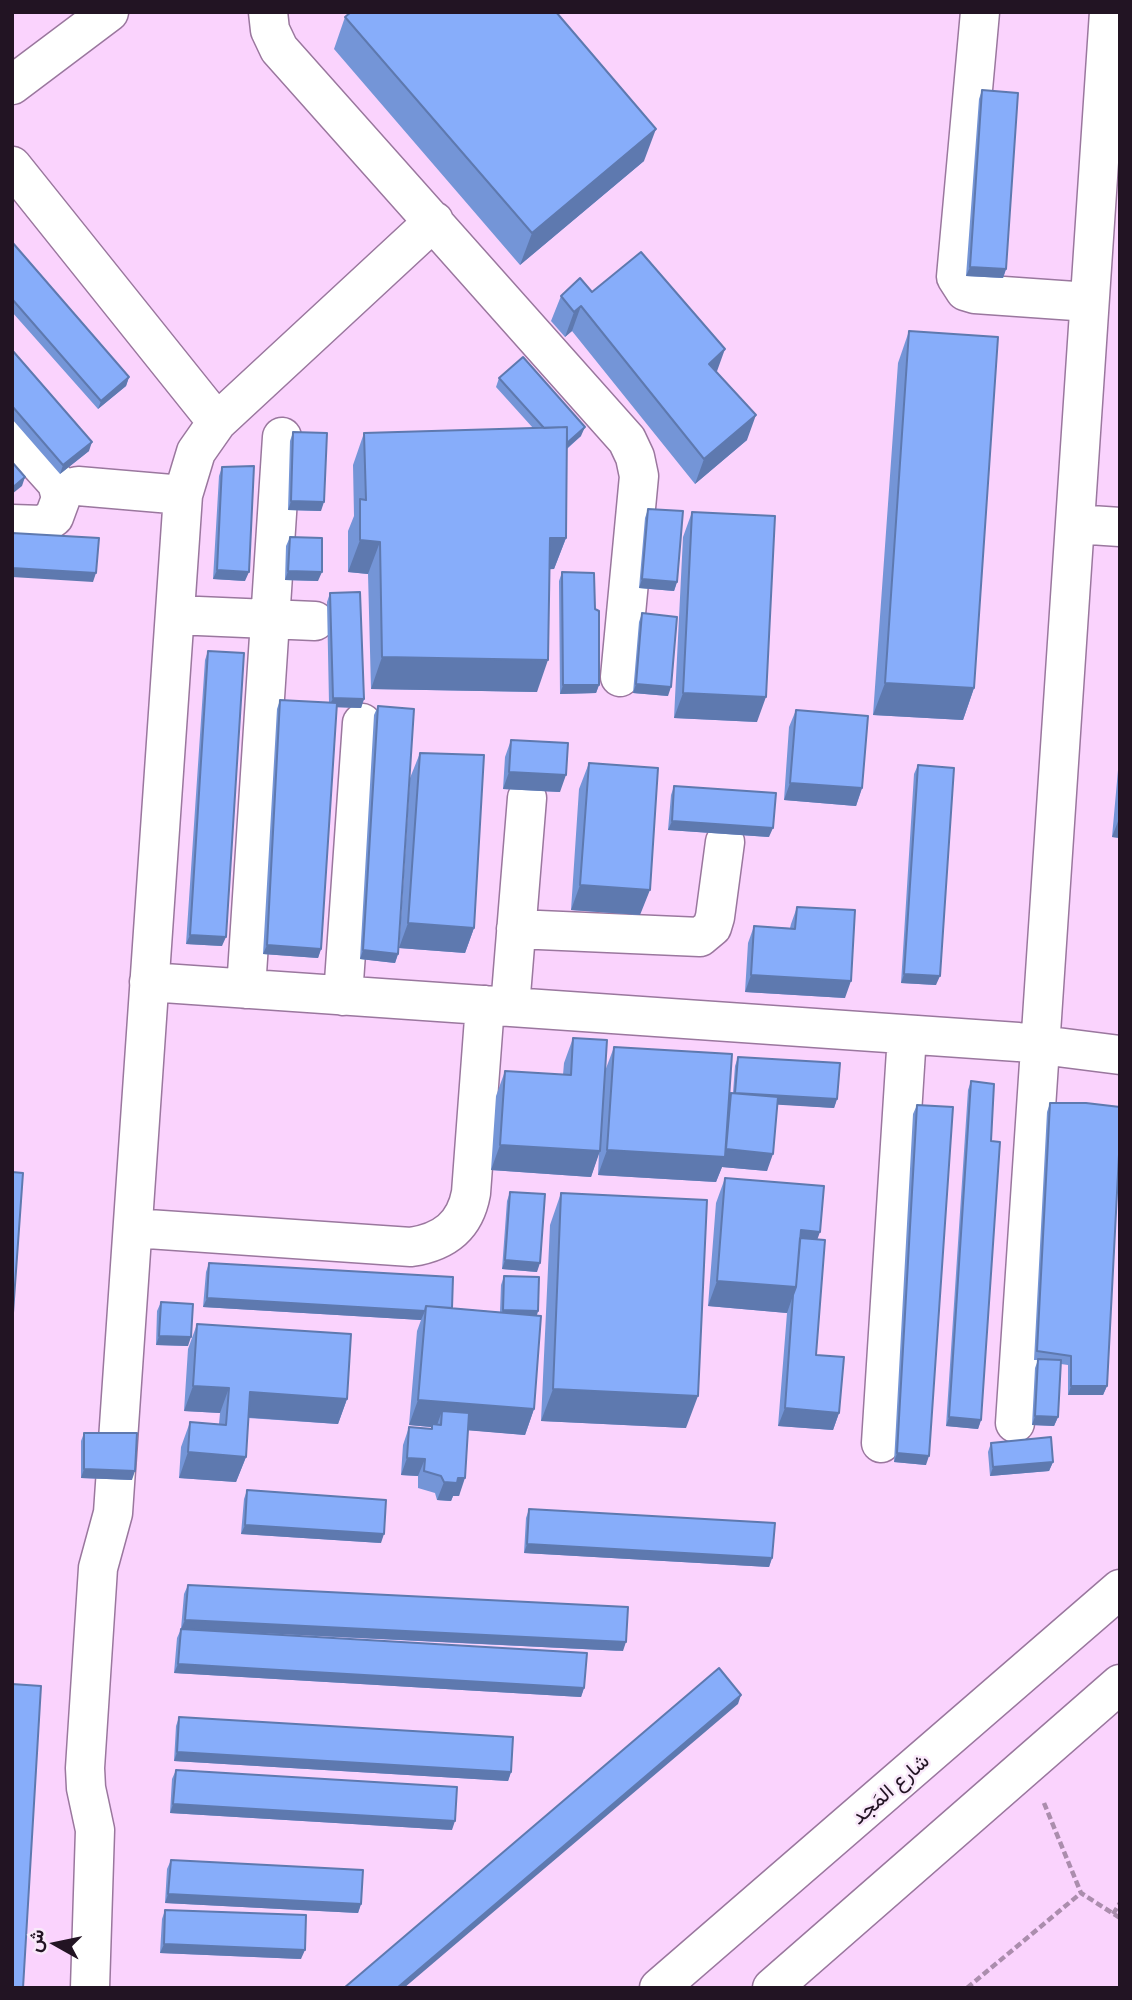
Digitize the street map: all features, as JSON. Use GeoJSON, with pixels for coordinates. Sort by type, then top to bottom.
{"type":"FeatureCollection","features":[{"type":"Feature","properties":{"kind":"street"},"geometry":{"type":"LineString","coordinates":[[12,85],[108,12]]}},
{"type":"Feature","properties":{"kind":"street"},"geometry":{"type":"LineString","coordinates":[[268,12],[270,30],[279,49],[628,440],[639,476],[620,677]]}},
{"type":"Feature","properties":{"kind":"street"},"geometry":{"type":"LineString","coordinates":[[980,12],[956,277],[965,291],[975,295],[1089,302]]}},
{"type":"Feature","properties":{"kind":"street"},"geometry":{"type":"LineString","coordinates":[[1015,1423],[1075,524],[1103,348],[1089,302],[1111,129],[1109,12]]}},
{"type":"Feature","properties":{"kind":"street"},"geometry":{"type":"LineString","coordinates":[[12,166],[217,422]]}},
{"type":"Feature","properties":{"kind":"street"},"geometry":{"type":"LineString","coordinates":[[90,1988],[95,1830],[108,1791],[122,1573],[119,1535],[113,1513],[183,507],[196,452],[217,422],[434,221]]}},
{"type":"Feature","properties":{"kind":"street"},"geometry":{"type":"LineString","coordinates":[[12,433],[57,483],[60,497],[54,517],[43,524],[12,524]]}},
{"type":"Feature","properties":{"kind":"street"},"geometry":{"type":"LineString","coordinates":[[246,989],[282,437]]}},
{"type":"Feature","properties":{"kind":"street"},"geometry":{"type":"LineString","coordinates":[[60,497],[77,510],[183,507]]}},
{"type":"Feature","properties":{"kind":"street"},"geometry":{"type":"LineString","coordinates":[[1075,524],[1120,527]]}},
{"type":"Feature","properties":{"kind":"street"},"geometry":{"type":"LineString","coordinates":[[175,615],[315,621]]}},
{"type":"Feature","properties":{"kind":"street"},"geometry":{"type":"LineString","coordinates":[[343,996],[362,723]]}},
{"type":"Feature","properties":{"kind":"street"},"geometry":{"type":"LineString","coordinates":[[133,1228],[411,1247],[439,1240],[462,1221],[471,1193],[497,1006],[516,929],[527,798]]}},
{"type":"Feature","properties":{"kind":"street"},"geometry":{"type":"LineString","coordinates":[[516,929],[700,937],[712,927],[715,917],[725,842]]}},
{"type":"Feature","properties":{"kind":"street"},"geometry":{"type":"LineString","coordinates":[[149,982],[1041,1044],[1120,1055]]}},
{"type":"Feature","properties":{"kind":"street"},"geometry":{"type":"LineString","coordinates":[[881,1443],[908,1035]]}},
{"type":"Feature","properties":{"kind":"street","name":"شارع المَجد"},"geometry":{"type":"LineString","coordinates":[[659,1988],[1120,1589]]}},
{"type":"Feature","properties":{"kind":"street"},"geometry":{"type":"LineString","coordinates":[[772,1988],[1120,1684]]}},
{"type":"Feature","properties":{"kind":"path"},"geometry":{"type":"LineString","coordinates":[[1028,1763],[1081,1893],[1120,1918]]}},
{"type":"Feature","properties":{"kind":"path"},"geometry":{"type":"LineString","coordinates":[[967,1988],[1081,1893]]}},
{"type":"Feature","properties":{"kind":"path"},"geometry":{"type":"LineString","coordinates":[[1114,1914],[1120,1903]]}},
{"type":"Feature","properties":{"kind":"building"},"geometry":{"type":"Polygon","coordinates":[[[351,12],[556,12],[656,129],[532,233],[345,17],[351,12]]]}},
{"type":"Feature","properties":{"kind":"building"},"geometry":{"type":"Polygon","coordinates":[[[982,90],[1018,93],[1006,269],[970,267],[982,90]]]}},
{"type":"Feature","properties":{"kind":"building"},"geometry":{"type":"Polygon","coordinates":[[[12,242],[129,377],[101,401],[12,299],[12,242]]]}},
{"type":"Feature","properties":{"kind":"building"},"geometry":{"type":"Polygon","coordinates":[[[641,252],[725,349],[709,364],[756,415],[704,459],[581,306],[574,312],[561,296],[580,278],[592,292],[641,252]]]}},
{"type":"Feature","properties":{"kind":"building"},"geometry":{"type":"Polygon","coordinates":[[[909,331],[998,337],[974,688],[885,683],[909,331]]]}},
{"type":"Feature","properties":{"kind":"building"},"geometry":{"type":"Polygon","coordinates":[[[12,350],[92,442],[63,465],[12,406],[12,350]]]}},
{"type":"Feature","properties":{"kind":"building"},"geometry":{"type":"Polygon","coordinates":[[[523,357],[585,427],[567,443],[567,427],[544,428],[499,378],[523,357]]]}},
{"type":"Feature","properties":{"kind":"building"},"geometry":{"type":"Polygon","coordinates":[[[567,427],[566,538],[550,538],[548,660],[382,657],[380,542],[360,540],[360,499],[366,500],[364,433],[567,427]]]}},
{"type":"Feature","properties":{"kind":"building"},"geometry":{"type":"Polygon","coordinates":[[[293,432],[327,433],[324,502],[291,501],[293,432]]]}},
{"type":"Feature","properties":{"kind":"building"},"geometry":{"type":"Polygon","coordinates":[[[12,462],[25,477],[12,488],[12,462]]]}},
{"type":"Feature","properties":{"kind":"building"},"geometry":{"type":"Polygon","coordinates":[[[254,466],[249,572],[217,570],[222,467],[254,466]]]}},
{"type":"Feature","properties":{"kind":"building"},"geometry":{"type":"Polygon","coordinates":[[[648,509],[683,511],[677,582],[642,579],[648,509]]]}},
{"type":"Feature","properties":{"kind":"building"},"geometry":{"type":"Polygon","coordinates":[[[692,512],[775,516],[766,697],[683,693],[692,512]]]}},
{"type":"Feature","properties":{"kind":"building"},"geometry":{"type":"Polygon","coordinates":[[[12,533],[99,538],[96,573],[12,568],[12,533]]]}},
{"type":"Feature","properties":{"kind":"building"},"geometry":{"type":"Polygon","coordinates":[[[290,537],[322,538],[322,572],[288,571],[290,537]]]}},
{"type":"Feature","properties":{"kind":"building"},"geometry":{"type":"Polygon","coordinates":[[[562,572],[594,573],[595,609],[599,611],[599,685],[563,685],[562,572]]]}},
{"type":"Feature","properties":{"kind":"building"},"geometry":{"type":"Polygon","coordinates":[[[360,592],[364,699],[333,698],[330,593],[360,592]]]}},
{"type":"Feature","properties":{"kind":"building"},"geometry":{"type":"Polygon","coordinates":[[[642,613],[677,617],[671,687],[636,684],[642,613]]]}},
{"type":"Feature","properties":{"kind":"building"},"geometry":{"type":"Polygon","coordinates":[[[208,651],[244,653],[226,937],[190,935],[208,651]]]}},
{"type":"Feature","properties":{"kind":"building"},"geometry":{"type":"Polygon","coordinates":[[[280,700],[337,703],[321,949],[267,945],[280,700]]]}},
{"type":"Feature","properties":{"kind":"building"},"geometry":{"type":"Polygon","coordinates":[[[378,706],[414,709],[398,954],[363,950],[378,706]]]}},
{"type":"Feature","properties":{"kind":"building"},"geometry":{"type":"Polygon","coordinates":[[[796,710],[868,716],[862,788],[790,783],[796,710]]]}},
{"type":"Feature","properties":{"kind":"building"},"geometry":{"type":"Polygon","coordinates":[[[511,740],[568,743],[566,775],[509,772],[511,740]]]}},
{"type":"Feature","properties":{"kind":"building"},"geometry":{"type":"Polygon","coordinates":[[[420,753],[484,755],[474,928],[408,923],[420,753]]]}},
{"type":"Feature","properties":{"kind":"building"},"geometry":{"type":"Polygon","coordinates":[[[589,763],[658,768],[650,890],[580,885],[589,763]]]}},
{"type":"Feature","properties":{"kind":"building"},"geometry":{"type":"Polygon","coordinates":[[[918,765],[954,768],[940,976],[904,974],[918,765]]]}},
{"type":"Feature","properties":{"kind":"building"},"geometry":{"type":"Polygon","coordinates":[[[674,786],[776,793],[773,828],[672,821],[674,786]]]}},
{"type":"Feature","properties":{"kind":"building"},"geometry":{"type":"Polygon","coordinates":[[[797,907],[855,910],[851,981],[751,975],[754,926],[795,929],[797,907]]]}},
{"type":"Feature","properties":{"kind":"building"},"geometry":{"type":"Polygon","coordinates":[[[573,1038],[607,1040],[600,1151],[500,1145],[505,1071],[571,1075],[573,1038]]]}},
{"type":"Feature","properties":{"kind":"building"},"geometry":{"type":"Polygon","coordinates":[[[614,1047],[732,1054],[725,1157],[607,1150],[614,1047]]]}},
{"type":"Feature","properties":{"kind":"building"},"geometry":{"type":"Polygon","coordinates":[[[738,1057],[840,1063],[837,1099],[735,1093],[738,1057]]]}},
{"type":"Feature","properties":{"kind":"building"},"geometry":{"type":"Polygon","coordinates":[[[971,1081],[994,1084],[991,1141],[1000,1142],[981,1420],[949,1417],[971,1081]]]}},
{"type":"Feature","properties":{"kind":"building"},"geometry":{"type":"Polygon","coordinates":[[[731,1093],[778,1097],[773,1154],[726,1149],[731,1093]]]}},
{"type":"Feature","properties":{"kind":"building"},"geometry":{"type":"Polygon","coordinates":[[[1050,1103],[1120,1107],[1107,1386],[1071,1386],[1071,1356],[1037,1351],[1050,1103]]]}},
{"type":"Feature","properties":{"kind":"building"},"geometry":{"type":"Polygon","coordinates":[[[917,1105],[953,1107],[929,1456],[897,1453],[917,1105]]]}},
{"type":"Feature","properties":{"kind":"building"},"geometry":{"type":"Polygon","coordinates":[[[12,1172],[23,1173],[12,1327],[12,1172]]]}},
{"type":"Feature","properties":{"kind":"building"},"geometry":{"type":"Polygon","coordinates":[[[725,1178],[824,1186],[820,1232],[801,1230],[796,1287],[717,1281],[725,1178]]]}},
{"type":"Feature","properties":{"kind":"building"},"geometry":{"type":"Polygon","coordinates":[[[510,1192],[545,1194],[540,1263],[505,1260],[510,1192]]]}},
{"type":"Feature","properties":{"kind":"building"},"geometry":{"type":"Polygon","coordinates":[[[561,1193],[707,1200],[698,1396],[553,1389],[561,1193]]]}},
{"type":"Feature","properties":{"kind":"building"},"geometry":{"type":"Polygon","coordinates":[[[800,1238],[825,1240],[816,1355],[844,1357],[839,1413],[785,1408],[800,1238]]]}},
{"type":"Feature","properties":{"kind":"building"},"geometry":{"type":"Polygon","coordinates":[[[209,1263],[453,1277],[452,1308],[426,1306],[425,1311],[207,1298],[209,1263]]]}},
{"type":"Feature","properties":{"kind":"building"},"geometry":{"type":"Polygon","coordinates":[[[504,1276],[539,1277],[538,1311],[503,1310],[504,1276]]]}},
{"type":"Feature","properties":{"kind":"building"},"geometry":{"type":"Polygon","coordinates":[[[161,1302],[193,1304],[191,1337],[159,1336],[161,1302]]]}},
{"type":"Feature","properties":{"kind":"building"},"geometry":{"type":"Polygon","coordinates":[[[426,1306],[541,1316],[534,1409],[418,1400],[426,1306]]]}},
{"type":"Feature","properties":{"kind":"building"},"geometry":{"type":"Polygon","coordinates":[[[197,1324],[351,1334],[347,1399],[250,1392],[246,1457],[188,1452],[190,1422],[226,1425],[229,1388],[193,1386],[197,1324]]]}},
{"type":"Feature","properties":{"kind":"building"},"geometry":{"type":"Polygon","coordinates":[[[1038,1359],[1061,1360],[1058,1417],[1035,1416],[1038,1359]]]}},
{"type":"Feature","properties":{"kind":"building"},"geometry":{"type":"Polygon","coordinates":[[[442,1411],[469,1413],[465,1478],[458,1478],[457,1483],[444,1482],[441,1476],[424,1471],[425,1459],[407,1458],[409,1427],[432,1429],[432,1424],[441,1425],[442,1411]]]}},
{"type":"Feature","properties":{"kind":"building"},"geometry":{"type":"Polygon","coordinates":[[[84,1433],[137,1433],[135,1471],[84,1469],[84,1433]]]}},
{"type":"Feature","properties":{"kind":"building"},"geometry":{"type":"Polygon","coordinates":[[[1051,1437],[1053,1462],[993,1467],[991,1443],[1051,1437]]]}},
{"type":"Feature","properties":{"kind":"building"},"geometry":{"type":"Polygon","coordinates":[[[247,1490],[386,1500],[384,1534],[245,1525],[247,1490]]]}},
{"type":"Feature","properties":{"kind":"building"},"geometry":{"type":"Polygon","coordinates":[[[529,1509],[775,1523],[772,1558],[527,1544],[529,1509]]]}},
{"type":"Feature","properties":{"kind":"building"},"geometry":{"type":"Polygon","coordinates":[[[188,1585],[628,1607],[626,1642],[185,1620],[188,1585]]]}},
{"type":"Feature","properties":{"kind":"building"},"geometry":{"type":"Polygon","coordinates":[[[181,1629],[587,1653],[584,1688],[178,1664],[181,1629]]]}},
{"type":"Feature","properties":{"kind":"building"},"geometry":{"type":"Polygon","coordinates":[[[719,1668],[741,1695],[397,1988],[344,1988],[719,1668]]]}},
{"type":"Feature","properties":{"kind":"building"},"geometry":{"type":"Polygon","coordinates":[[[12,1684],[41,1686],[23,1988],[12,1988],[12,1684]]]}},
{"type":"Feature","properties":{"kind":"building"},"geometry":{"type":"Polygon","coordinates":[[[179,1717],[513,1737],[511,1772],[177,1752],[179,1717]]]}},
{"type":"Feature","properties":{"kind":"building"},"geometry":{"type":"Polygon","coordinates":[[[176,1770],[457,1787],[455,1821],[173,1804],[176,1770]]]}},
{"type":"Feature","properties":{"kind":"building"},"geometry":{"type":"Polygon","coordinates":[[[171,1860],[363,1870],[361,1904],[168,1894],[171,1860]]]}},
{"type":"Feature","properties":{"kind":"building"},"geometry":{"type":"Polygon","coordinates":[[[165,1910],[306,1915],[305,1950],[164,1944],[165,1910]]]}}]}
